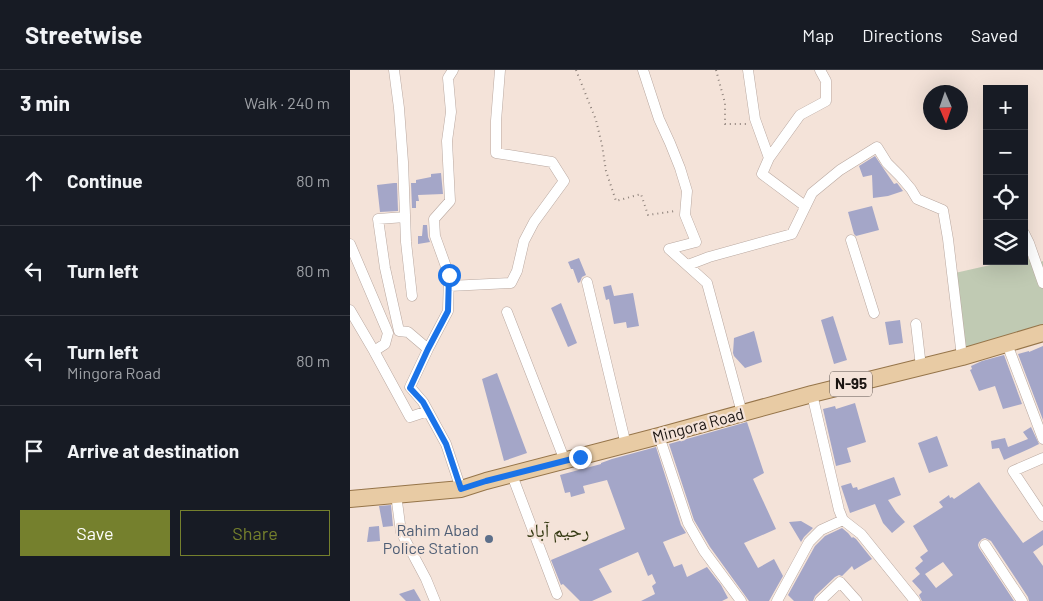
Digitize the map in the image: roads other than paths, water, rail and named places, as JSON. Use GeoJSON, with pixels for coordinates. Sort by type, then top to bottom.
{"type":"FeatureCollection","features":[{"type":"Feature","properties":{"kind":"main road","name":"Mingora Road"},"geometry":{"type":"LineString","coordinates":[[350,499],[461,489],[812,394],[962,357],[1043,333]]}},
{"type":"Feature","properties":{"kind":"street"},"geometry":{"type":"LineString","coordinates":[[394,70],[399,118],[406,242],[412,296]]}},
{"type":"Feature","properties":{"kind":"street"},"geometry":{"type":"LineString","coordinates":[[453,70],[448,78],[451,112],[447,141],[450,202],[434,219],[434,236],[449,275],[448,311],[410,388],[423,402],[446,444],[461,489]]}},
{"type":"Feature","properties":{"kind":"street"},"geometry":{"type":"LineString","coordinates":[[449,286],[511,284],[518,271],[524,241],[530,228],[564,180],[552,162],[496,153],[496,121],[500,70]]}},
{"type":"Feature","properties":{"kind":"street"},"geometry":{"type":"LineString","coordinates":[[643,70],[658,119],[670,143],[687,191],[685,215],[696,242],[669,249],[708,283],[742,413]]}},
{"type":"Feature","properties":{"kind":"street"},"geometry":{"type":"LineString","coordinates":[[748,70],[755,119],[769,158]]}},
{"type":"Feature","properties":{"kind":"street"},"geometry":{"type":"LineString","coordinates":[[805,206],[762,174],[769,158],[800,115],[826,101],[826,81],[820,70]]}},
{"type":"Feature","properties":{"kind":"street"},"geometry":{"type":"LineString","coordinates":[[688,265],[709,256],[792,234],[812,193],[840,170],[877,147],[888,163],[906,182],[917,199],[943,210],[962,357]]}},
{"type":"Feature","properties":{"kind":"street"},"geometry":{"type":"LineString","coordinates":[[405,217],[378,219],[385,268],[399,331],[408,332],[428,349]]}},
{"type":"Feature","properties":{"kind":"street"},"geometry":{"type":"LineString","coordinates":[[851,240],[874,313]]}},
{"type":"Feature","properties":{"kind":"street"},"geometry":{"type":"LineString","coordinates":[[1028,241],[1043,283]]}},
{"type":"Feature","properties":{"kind":"street"},"geometry":{"type":"LineString","coordinates":[[350,244],[388,333],[385,344],[374,351]]}},
{"type":"Feature","properties":{"kind":"street"},"geometry":{"type":"LineString","coordinates":[[587,282],[626,445]]}},
{"type":"Feature","properties":{"kind":"street"},"geometry":{"type":"LineString","coordinates":[[350,310],[410,416],[428,411]]}},
{"type":"Feature","properties":{"kind":"street"},"geometry":{"type":"LineString","coordinates":[[507,312],[565,461]]}},
{"type":"Feature","properties":{"kind":"street"},"geometry":{"type":"LineString","coordinates":[[916,324],[921,367]]}},
{"type":"Feature","properties":{"kind":"street"},"geometry":{"type":"LineString","coordinates":[[1007,344],[1043,439]]}},
{"type":"Feature","properties":{"kind":"street"},"geometry":{"type":"LineString","coordinates":[[812,394],[838,510],[843,520],[860,534],[915,601]]}},
{"type":"Feature","properties":{"kind":"street"},"geometry":{"type":"LineString","coordinates":[[659,436],[688,523],[704,551],[741,601]]}},
{"type":"Feature","properties":{"kind":"street"},"geometry":{"type":"LineString","coordinates":[[1043,458],[1014,471],[1043,516]]}},
{"type":"Feature","properties":{"kind":"street"},"geometry":{"type":"LineString","coordinates":[[512,474],[557,594]]}},
{"type":"Feature","properties":{"kind":"street"},"geometry":{"type":"LineString","coordinates":[[396,494],[401,532],[426,579],[435,601]]}},
{"type":"Feature","properties":{"kind":"street"},"geometry":{"type":"LineString","coordinates":[[776,601],[809,542],[821,530],[843,520]]}},
{"type":"Feature","properties":{"kind":"street"},"geometry":{"type":"LineString","coordinates":[[985,545],[1017,599]]}},
{"type":"Feature","properties":{"kind":"street"},"geometry":{"type":"LineString","coordinates":[[820,601],[840,582],[856,601]]}},
{"type":"Feature","properties":{"kind":"place","name":"Rahim Abad Police Station"},"geometry":{"type":"Point","coordinates":[489,539]}},
{"type":"Feature","properties":{"kind":"district","name":"رحیم آباد"},"geometry":{"type":"Point","coordinates":[558,530]}}]}
